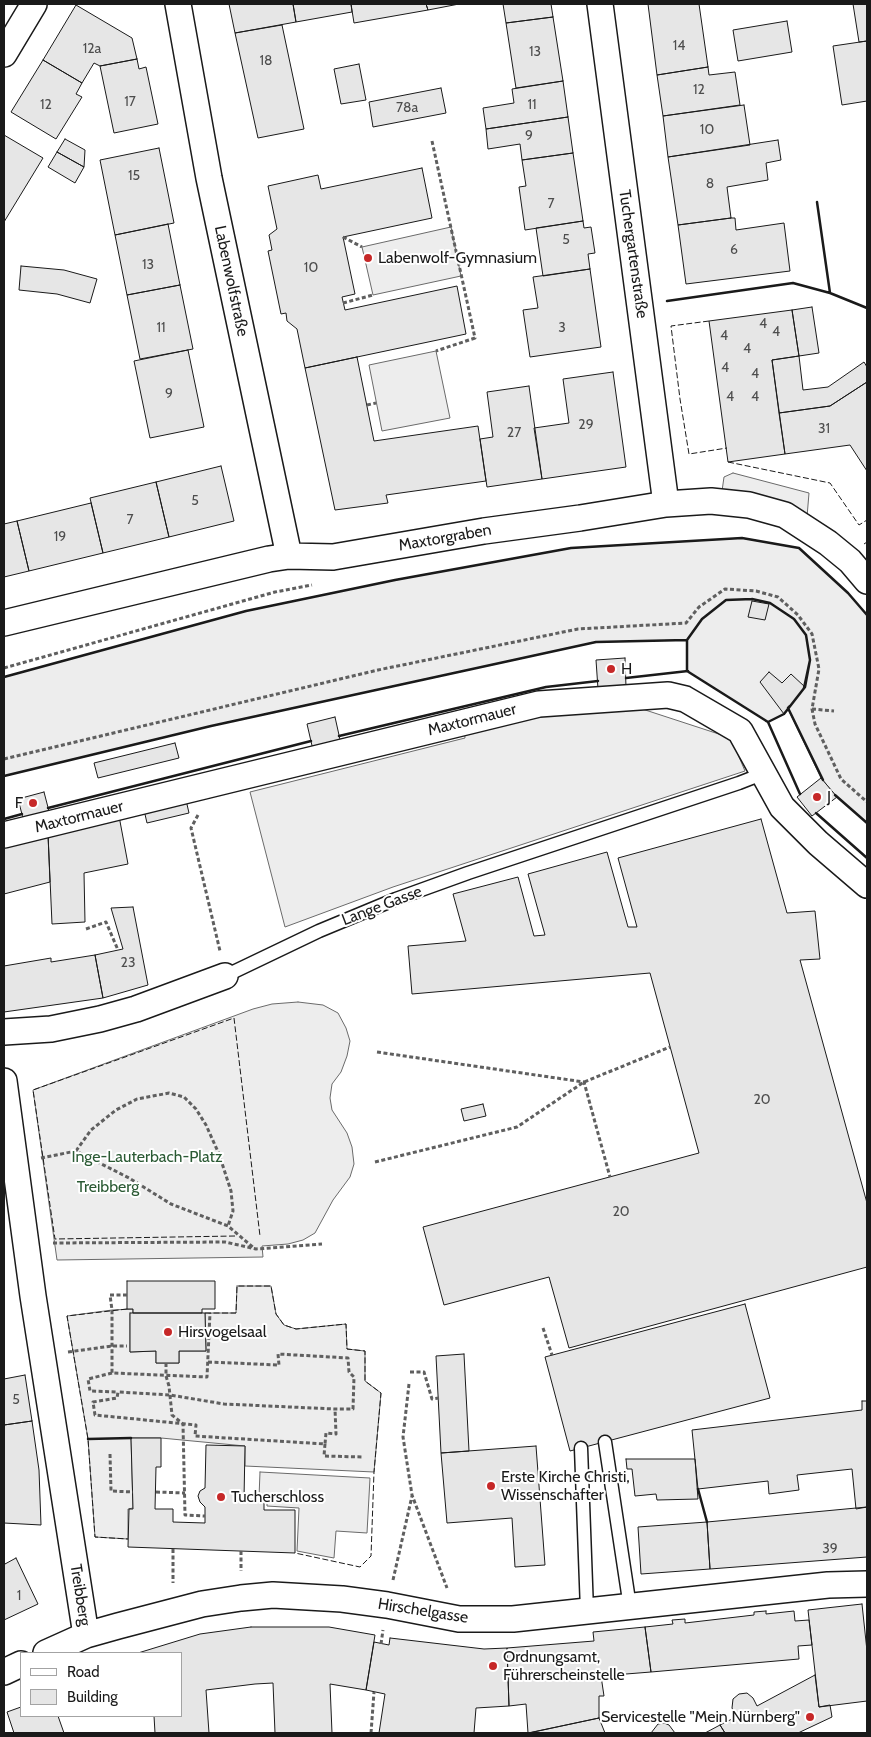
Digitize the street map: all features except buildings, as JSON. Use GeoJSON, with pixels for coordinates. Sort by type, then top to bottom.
{"type":"FeatureCollection","features":[{"type":"Feature","properties":{"kind":"street"},"geometry":{"type":"LineString","coordinates":[[4,54],[34,4]]}},
{"type":"Feature","properties":{"kind":"street","name":"Labenwolfstraße"},"geometry":{"type":"LineString","coordinates":[[178,4],[209,178],[288,556]]}},
{"type":"Feature","properties":{"kind":"street","name":"Tuchergartenstraße"},"geometry":{"type":"LineString","coordinates":[[600,4],[666,504]]}},
{"type":"Feature","properties":{"kind":"street","name":"Maxtorgraben"},"geometry":{"type":"LineString","coordinates":[[4,623],[269,559],[288,556],[333,557],[484,531],[666,504],[711,501],[749,505],[785,515],[828,543],[850,561],[867,581]]}},
{"type":"Feature","properties":{"kind":"street","name":"Maxtormauer"},"geometry":{"type":"LineString","coordinates":[[4,835],[539,704],[668,695],[685,699],[740,731],[762,774],[782,807],[818,843],[867,885]]}},
{"type":"Feature","properties":{"kind":"street","name":"Lange Gasse"},"geometry":{"type":"LineString","coordinates":[[4,1032],[51,1029],[100,1020],[136,1010],[226,976]]}},
{"type":"Feature","properties":{"kind":"street","name":"Treibberg"},"geometry":{"type":"LineString","coordinates":[[4,1081],[25,1243],[86,1635]]}},
{"type":"Feature","properties":{"kind":"street","name":"Hirschelgasse"},"geometry":{"type":"LineString","coordinates":[[48,1652],[86,1635],[230,1598],[273,1595],[342,1598],[459,1619],[513,1619],[828,1585],[867,1584]]}},
{"type":"Feature","properties":{"kind":"street"},"geometry":{"type":"LineString","coordinates":[[4,1672],[20,1664]]}},
{"type":"Feature","properties":{"kind":"lane","name":"Lange Gasse"},"geometry":{"type":"LineString","coordinates":[[226,976],[319,931],[396,899],[762,774]]}},
{"type":"Feature","properties":{"kind":"lane"},"geometry":{"type":"LineString","coordinates":[[606,1442],[630,1607]]}},
{"type":"Feature","properties":{"kind":"lane"},"geometry":{"type":"LineString","coordinates":[[581,1448],[587,1611]]}},
{"type":"Feature","properties":{"kind":"path"},"geometry":{"type":"LineString","coordinates":[[432,141],[475,338],[436,351]]}},
{"type":"Feature","properties":{"kind":"path"},"geometry":{"type":"LineString","coordinates":[[343,237],[362,246]]}},
{"type":"Feature","properties":{"kind":"path"},"geometry":{"type":"LineString","coordinates":[[344,303],[373,295]]}},
{"type":"Feature","properties":{"kind":"path"},"geometry":{"type":"LineString","coordinates":[[367,405],[376,403]]}},
{"type":"Feature","properties":{"kind":"path"},"geometry":{"type":"LineString","coordinates":[[4,759],[378,670],[559,633],[686,623],[699,607],[725,589],[756,591],[778,597],[798,615],[812,634],[819,669],[812,709],[815,724],[841,779],[867,802]]}},
{"type":"Feature","properties":{"kind":"path"},"geometry":{"type":"LineString","coordinates":[[4,668],[275,592]]}},
{"type":"Feature","properties":{"kind":"path"},"geometry":{"type":"LineString","coordinates":[[812,709],[834,711]]}},
{"type":"Feature","properties":{"kind":"path"},"geometry":{"type":"LineString","coordinates":[[198,815],[191,828],[226,976]]}},
{"type":"Feature","properties":{"kind":"path"},"geometry":{"type":"LineString","coordinates":[[86,929],[106,922],[118,950]]}},
{"type":"Feature","properties":{"kind":"path"},"geometry":{"type":"LineString","coordinates":[[375,1162],[517,1128],[584,1082],[670,1047]]}},
{"type":"Feature","properties":{"kind":"path"},"geometry":{"type":"LineString","coordinates":[[377,1052],[584,1082]]}},
{"type":"Feature","properties":{"kind":"path"},"geometry":{"type":"LineString","coordinates":[[584,1082],[610,1177]]}},
{"type":"Feature","properties":{"kind":"path"},"geometry":{"type":"LineString","coordinates":[[76,1151],[91,1130],[116,1110],[137,1099],[169,1093],[184,1097],[196,1109],[206,1125],[228,1181],[233,1211],[228,1226]]}},
{"type":"Feature","properties":{"kind":"path"},"geometry":{"type":"LineString","coordinates":[[14,1160],[43,1158],[76,1151],[128,1178],[170,1204],[228,1226],[256,1249]]}},
{"type":"Feature","properties":{"kind":"path"},"geometry":{"type":"LineString","coordinates":[[25,1243],[225,1242],[256,1249],[322,1244]]}},
{"type":"Feature","properties":{"kind":"path"},"geometry":{"type":"LineString","coordinates":[[112,1374],[110,1295],[127,1295]]}},
{"type":"Feature","properties":{"kind":"path"},"geometry":{"type":"LineString","coordinates":[[208,1362],[279,1365],[278,1354],[348,1358],[349,1372],[354,1377],[353,1410],[224,1404],[170,1395],[90,1390],[88,1379],[112,1374],[207,1377],[210,1313]]}},
{"type":"Feature","properties":{"kind":"path"},"geometry":{"type":"LineString","coordinates":[[543,1328],[552,1355]]}},
{"type":"Feature","properties":{"kind":"path"},"geometry":{"type":"LineString","coordinates":[[73,1351],[127,1346]]}},
{"type":"Feature","properties":{"kind":"path"},"geometry":{"type":"LineString","coordinates":[[166,1363],[172,1415],[184,1424]]}},
{"type":"Feature","properties":{"kind":"path"},"geometry":{"type":"LineString","coordinates":[[410,1372],[424,1372],[432,1398],[439,1398]]}},
{"type":"Feature","properties":{"kind":"path"},"geometry":{"type":"LineString","coordinates":[[409,1384],[403,1437],[412,1495],[459,1619]]}},
{"type":"Feature","properties":{"kind":"path"},"geometry":{"type":"LineString","coordinates":[[118,1392],[117,1398],[93,1402],[96,1415],[196,1425],[195,1436],[325,1444]]}},
{"type":"Feature","properties":{"kind":"path"},"geometry":{"type":"LineString","coordinates":[[336,1408],[336,1434],[326,1433],[324,1456],[363,1457]]}},
{"type":"Feature","properties":{"kind":"path"},"geometry":{"type":"LineString","coordinates":[[184,1424],[185,1515],[205,1516]]}},
{"type":"Feature","properties":{"kind":"path"},"geometry":{"type":"LineString","coordinates":[[110,1454],[111,1491],[132,1492]]}},
{"type":"Feature","properties":{"kind":"path"},"geometry":{"type":"LineString","coordinates":[[156,1492],[185,1493]]}},
{"type":"Feature","properties":{"kind":"path"},"geometry":{"type":"LineString","coordinates":[[387,1605],[412,1495]]}},
{"type":"Feature","properties":{"kind":"path"},"geometry":{"type":"LineString","coordinates":[[173,1549],[173,1612]]}},
{"type":"Feature","properties":{"kind":"path"},"geometry":{"type":"LineString","coordinates":[[371,1733],[374,1692]]}},
{"type":"Feature","properties":{"kind":"shaded area"},"geometry":{"type":"Polygon","coordinates":[[[451,227],[461,276],[373,295],[362,247],[451,227]]]}},
{"type":"Feature","properties":{"kind":"shaded area"},"geometry":{"type":"Polygon","coordinates":[[[436,351],[450,418],[382,431],[369,365],[436,351]]]}},
{"type":"Feature","properties":{"kind":"shaded area"},"geometry":{"type":"Polygon","coordinates":[[[733,473],[809,493],[807,517],[722,491],[724,477],[733,473]]]}},
{"type":"Feature","properties":{"kind":"shaded area"},"geometry":{"type":"Polygon","coordinates":[[[742,538],[799,548],[848,593],[867,615],[867,823],[837,797],[821,778],[788,709],[784,714],[768,722],[687,671],[687,640],[596,642],[211,726],[4,776],[4,677],[246,611],[395,580],[571,548],[742,538]]]}},
{"type":"Feature","properties":{"kind":"shaded area"},"geometry":{"type":"Polygon","coordinates":[[[630,705],[731,738],[745,771],[393,887],[285,927],[250,792],[465,738],[464,729],[517,718],[630,705]]]}},
{"type":"Feature","properties":{"kind":"shaded area","name":"Inge-Lauterbach-Platz"},"geometry":{"type":"Polygon","coordinates":[[[298,1002],[323,1005],[338,1013],[350,1041],[341,1072],[332,1084],[330,1098],[332,1110],[347,1133],[352,1147],[354,1164],[350,1177],[333,1200],[315,1233],[303,1240],[288,1244],[262,1246],[263,1257],[57,1260],[33,1090],[253,1009],[272,1004],[298,1002]]]}},
{"type":"Feature","properties":{"kind":"shaded area"},"geometry":{"type":"Polygon","coordinates":[[[237,1286],[271,1286],[276,1314],[284,1325],[296,1329],[346,1324],[347,1349],[365,1351],[365,1381],[381,1393],[374,1472],[245,1466],[245,1446],[161,1438],[131,1438],[133,1508],[128,1509],[128,1539],[95,1537],[88,1439],[67,1316],[133,1309],[133,1313],[130,1314],[130,1352],[156,1351],[156,1363],[179,1363],[179,1351],[206,1351],[205,1313],[236,1313],[237,1286]]]}},
{"type":"Feature","properties":{"kind":"shaded area"},"geometry":{"type":"Polygon","coordinates":[[[260,1472],[370,1478],[367,1533],[336,1531],[334,1558],[297,1551],[299,1508],[267,1506],[267,1497],[259,1497],[260,1472]]]}},
{"type":"Feature","properties":{"kind":"fence"},"geometry":{"type":"LineString","coordinates":[[709,321],[671,326],[680,399],[689,454],[727,448]]}},
{"type":"Feature","properties":{"kind":"fence"},"geometry":{"type":"LineString","coordinates":[[728,462],[830,483],[859,525],[867,520]]}},
{"type":"Feature","properties":{"kind":"fence"},"geometry":{"type":"LineString","coordinates":[[235,1236],[55,1239],[33,1090],[234,1018],[260,1236]]}},
{"type":"Feature","properties":{"kind":"fence"},"geometry":{"type":"LineString","coordinates":[[205,1313],[236,1313],[237,1286],[271,1286],[276,1314],[284,1325],[296,1329],[346,1324],[347,1349],[365,1351],[365,1381],[381,1393],[374,1472],[371,1556],[360,1567],[295,1553]]}},
{"type":"Feature","properties":{"kind":"fence"},"geometry":{"type":"LineString","coordinates":[[127,1309],[67,1316],[88,1439],[95,1537],[128,1539]]}},
{"type":"Feature","properties":{"kind":"wall"},"geometry":{"type":"LineString","coordinates":[[817,202],[830,293]]}},
{"type":"Feature","properties":{"kind":"wall"},"geometry":{"type":"LineString","coordinates":[[667,301],[793,283],[830,293],[867,308]]}},
{"type":"Feature","properties":{"kind":"wall"},"geometry":{"type":"LineString","coordinates":[[4,677],[246,611],[395,580],[571,548],[742,538],[799,548],[848,593],[867,615]]}},
{"type":"Feature","properties":{"kind":"wall"},"geometry":{"type":"LineString","coordinates":[[752,599],[770,603],[794,619],[806,635],[810,660],[805,687],[784,714],[768,722],[687,671],[687,640],[702,619],[726,600],[752,599]]}},
{"type":"Feature","properties":{"kind":"wall"},"geometry":{"type":"LineString","coordinates":[[4,776],[211,726],[596,642],[687,640],[702,619],[726,600],[752,599],[770,603],[794,619],[806,635],[810,660],[804,688]]}},
{"type":"Feature","properties":{"kind":"wall"},"geometry":{"type":"LineString","coordinates":[[626,678],[688,671]]}},
{"type":"Feature","properties":{"kind":"wall"},"geometry":{"type":"LineString","coordinates":[[339,736],[546,687],[598,681]]}},
{"type":"Feature","properties":{"kind":"wall"},"geometry":{"type":"LineString","coordinates":[[790,706],[788,708],[823,780]]}},
{"type":"Feature","properties":{"kind":"wall"},"geometry":{"type":"LineString","coordinates":[[766,721],[800,794]]}},
{"type":"Feature","properties":{"kind":"wall"},"geometry":{"type":"LineString","coordinates":[[48,808],[311,741]]}},
{"type":"Feature","properties":{"kind":"wall"},"geometry":{"type":"LineString","coordinates":[[835,795],[867,823]]}},
{"type":"Feature","properties":{"kind":"wall"},"geometry":{"type":"LineString","coordinates":[[816,813],[867,858]]}},
{"type":"Feature","properties":{"kind":"wall"},"geometry":{"type":"LineString","coordinates":[[4,819],[22,814]]}},
{"type":"Feature","properties":{"kind":"wall"},"geometry":{"type":"LineString","coordinates":[[88,1439],[131,1438]]}},
{"type":"Feature","properties":{"kind":"wall"},"geometry":{"type":"LineString","coordinates":[[698,1489],[707,1522]]}},
{"type":"Feature","properties":{"kind":"place","name":"Labenwolf-Gymnasium"},"geometry":{"type":"Point","coordinates":[368,258]}},
{"type":"Feature","properties":{"kind":"place","name":"H"},"geometry":{"type":"Point","coordinates":[611,669]}},
{"type":"Feature","properties":{"kind":"place","name":"J"},"geometry":{"type":"Point","coordinates":[817,797]}},
{"type":"Feature","properties":{"kind":"place","name":"F"},"geometry":{"type":"Point","coordinates":[33,803]}},
{"type":"Feature","properties":{"kind":"place","name":"Hirsvogelsaal"},"geometry":{"type":"Point","coordinates":[168,1332]}},
{"type":"Feature","properties":{"kind":"place","name":"Erste Kirche Christi, Wissenschafter"},"geometry":{"type":"Point","coordinates":[491,1486]}},
{"type":"Feature","properties":{"kind":"place","name":"Tucherschloss"},"geometry":{"type":"Point","coordinates":[221,1497]}},
{"type":"Feature","properties":{"kind":"place","name":"Ordnungsamt, Führerscheinstelle"},"geometry":{"type":"Point","coordinates":[493,1666]}},
{"type":"Feature","properties":{"kind":"place","name":"Servicestelle \"Mein Nürnberg\""},"geometry":{"type":"Point","coordinates":[810,1717]}}]}
